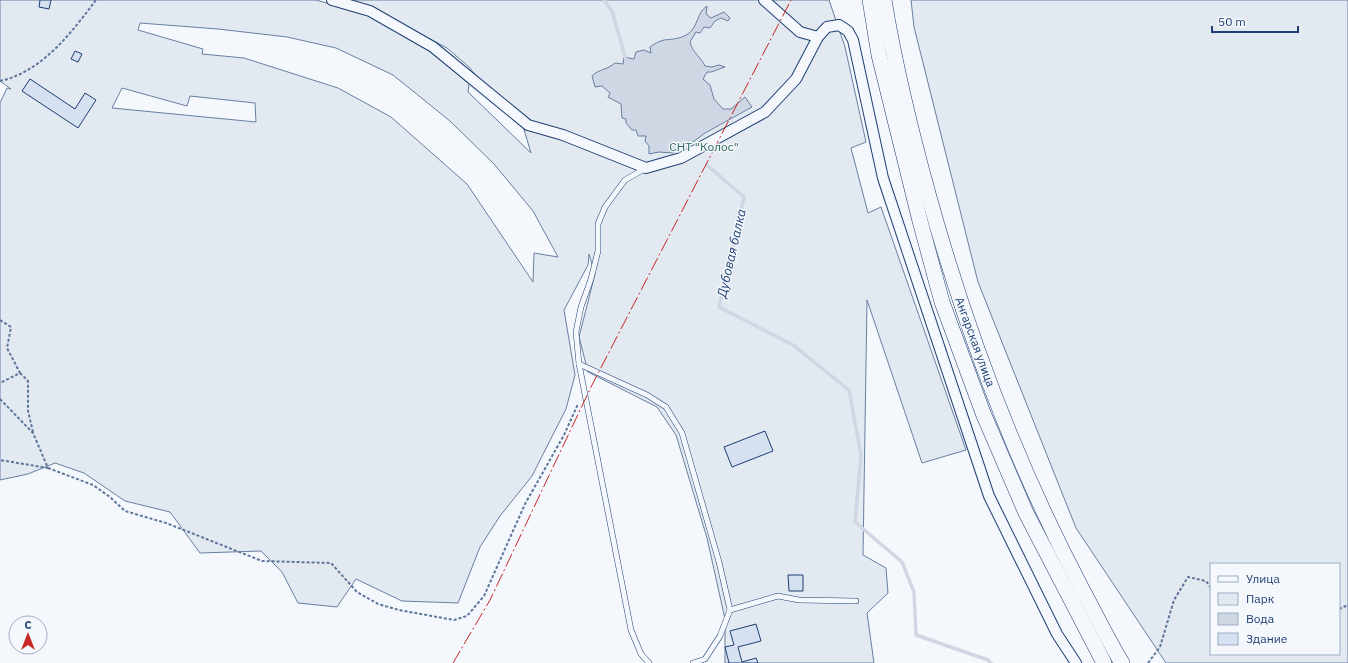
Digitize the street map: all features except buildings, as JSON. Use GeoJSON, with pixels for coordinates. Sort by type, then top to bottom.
{"type":"FeatureCollection","features":[{"type":"Feature","properties":{"kind":"main road","name":"Ангарская улица"},"geometry":{"type":"LineString","coordinates":[[870,0],[879,55],[920,221],[942,302],[982,412],[1026,513],[1104,663]]}},
{"type":"Feature","properties":{"kind":"main road","name":"Ангарская улица"},"geometry":{"type":"LineString","coordinates":[[884,0],[893,57],[920,162],[950,272],[973,339],[1039,504],[1122,663]]}},
{"type":"Feature","properties":{"kind":"street"},"geometry":{"type":"LineString","coordinates":[[332,0],[370,11],[433,47],[528,125],[563,135],[646,168],[681,158],[765,112],[796,79],[818,37],[827,27],[840,25],[848,31],[853,40],[882,178],[989,496],[1057,634],[1076,663]]}},
{"type":"Feature","properties":{"kind":"street"},"geometry":{"type":"LineString","coordinates":[[764,0],[800,32],[818,37]]}},
{"type":"Feature","properties":{"kind":"lane"},"geometry":{"type":"LineString","coordinates":[[646,168],[624,180],[605,207],[598,224],[598,251],[591,279],[581,307],[576,332],[579,364],[631,630],[641,654],[649,663]]}},
{"type":"Feature","properties":{"kind":"lane"},"geometry":{"type":"LineString","coordinates":[[579,364],[647,395],[666,407],[682,433],[719,562],[730,610],[720,636],[704,659],[693,663]]}},
{"type":"Feature","properties":{"kind":"lane"},"geometry":{"type":"LineString","coordinates":[[730,610],[778,596],[799,600],[856,601]]}},
{"type":"Feature","properties":{"kind":"path"},"geometry":{"type":"LineString","coordinates":[[0,81],[9,79],[47,57],[74,30],[96,0]]}},
{"type":"Feature","properties":{"kind":"path"},"geometry":{"type":"LineString","coordinates":[[0,320],[10,327],[7,348],[20,373],[28,381],[30,393],[28,411],[33,433],[48,468]]}},
{"type":"Feature","properties":{"kind":"path"},"geometry":{"type":"LineString","coordinates":[[0,383],[20,373]]}},
{"type":"Feature","properties":{"kind":"path"},"geometry":{"type":"LineString","coordinates":[[0,460],[48,468],[93,485],[110,497],[125,511],[166,523],[262,561],[331,563],[357,592],[378,604],[399,610],[454,620],[467,616],[484,596],[524,504],[564,436],[584,390]]}},
{"type":"Feature","properties":{"kind":"path"},"geometry":{"type":"LineString","coordinates":[[0,399],[33,433]]}},
{"type":"Feature","properties":{"kind":"path"},"geometry":{"type":"LineString","coordinates":[[1148,663],[1160,647],[1174,600],[1188,577],[1206,581],[1210,587]]}},
{"type":"Feature","properties":{"kind":"green space","name":"СНТ \"Колос\""},"geometry":{"type":"Polygon","coordinates":[[[0,0],[316,0],[369,15],[434,51],[469,84],[468,92],[531,153],[520,116],[489,92],[469,67],[447,48],[401,24],[347,0],[829,0],[845,47],[866,142],[851,148],[868,213],[881,207],[966,450],[922,463],[867,300],[863,555],[886,568],[888,593],[867,613],[874,663],[725,663],[725,619],[707,538],[676,435],[657,407],[588,372],[579,337],[595,274],[589,254],[588,265],[564,310],[575,375],[566,409],[532,476],[500,516],[480,547],[458,603],[402,601],[356,579],[337,607],[298,603],[282,572],[261,551],[200,553],[170,512],[125,501],[84,473],[55,463],[28,474],[0,480],[0,103],[7,88],[11,89],[0,81],[0,0]],[[140,23],[138,30],[203,49],[202,54],[244,58],[338,88],[391,117],[467,184],[533,282],[534,253],[558,257],[533,211],[494,164],[450,121],[393,75],[336,48],[287,37],[218,29],[140,23]],[[122,88],[112,108],[256,122],[255,103],[190,96],[187,106],[122,88]]]}},
{"type":"Feature","properties":{"kind":"green space"},"geometry":{"type":"Polygon","coordinates":[[[911,0],[1348,0],[1348,663],[1166,663],[1076,528],[978,282],[914,27],[911,0]]]}},
{"type":"Feature","properties":{"kind":"water"},"geometry":{"type":"Polygon","coordinates":[[[707,6],[706,14],[711,18],[724,12],[730,18],[728,21],[721,18],[715,21],[710,28],[704,27],[700,33],[696,32],[690,42],[691,46],[705,66],[712,67],[719,65],[725,67],[707,72],[703,79],[710,85],[714,99],[723,109],[731,109],[745,97],[752,107],[705,133],[693,142],[684,143],[673,153],[659,152],[649,154],[649,146],[645,141],[646,136],[638,136],[636,130],[632,130],[626,123],[626,119],[622,118],[621,104],[608,97],[610,93],[602,86],[595,87],[592,76],[615,63],[623,64],[624,57],[634,59],[636,52],[644,50],[651,53],[650,47],[658,42],[685,36],[694,28],[701,12],[707,6]]]}},
{"type":"Feature","properties":{"kind":"waterway","name":"Дубовая балка"},"geometry":{"type":"LineString","coordinates":[[604,0],[612,11],[626,60]]}},
{"type":"Feature","properties":{"kind":"waterway","name":"Дубовая балка"},"geometry":{"type":"LineString","coordinates":[[707,165],[744,197],[719,307],[793,345],[849,390],[861,455],[855,522],[902,562],[914,592],[916,635],[988,660],[991,663]]}},
{"type":"Feature","properties":{"kind":"power"},"geometry":{"type":"LineString","coordinates":[[453,663],[490,600],[591,387],[791,0]]}}]}
